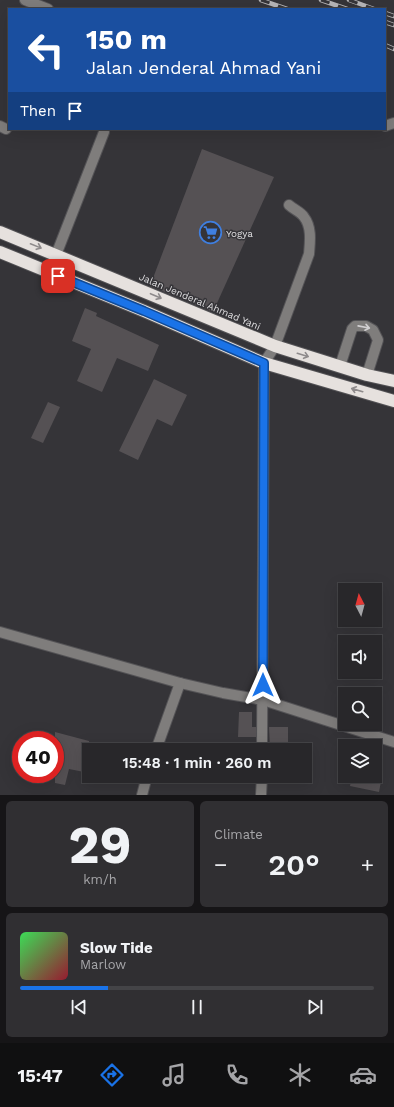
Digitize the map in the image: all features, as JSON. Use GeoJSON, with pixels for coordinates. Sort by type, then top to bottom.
{"type":"FeatureCollection","features":[{"type":"Feature","properties":{"kind":"highway","name":"Jalan Jenderal Ahmad Yani"},"geometry":{"type":"LineString","coordinates":[[0,232],[275,346],[394,382]]}},
{"type":"Feature","properties":{"kind":"highway"},"geometry":{"type":"LineString","coordinates":[[0,252],[144,311],[264,363],[394,401]]}},
{"type":"Feature","properties":{"kind":"street"},"geometry":{"type":"LineString","coordinates":[[25,0],[45,8]]}},
{"type":"Feature","properties":{"kind":"street"},"geometry":{"type":"LineString","coordinates":[[56,255],[104,132]]}},
{"type":"Feature","properties":{"kind":"street"},"geometry":{"type":"LineString","coordinates":[[262,743],[264,363],[275,346],[309,254],[310,241],[308,224],[304,216],[289,205]]}},
{"type":"Feature","properties":{"kind":"street"},"geometry":{"type":"LineString","coordinates":[[340,366],[352,329],[355,326],[366,326],[373,330],[378,340],[367,375]]}},
{"type":"Feature","properties":{"kind":"street"},"geometry":{"type":"LineString","coordinates":[[0,632],[180,683],[263,700],[394,742]]}},
{"type":"Feature","properties":{"kind":"street"},"geometry":{"type":"LineString","coordinates":[[159,743],[180,683]]}},
{"type":"Feature","properties":{"kind":"street"},"geometry":{"type":"LineString","coordinates":[[142,795],[145,783]]}},
{"type":"Feature","properties":{"kind":"street"},"geometry":{"type":"LineString","coordinates":[[261,795],[262,783]]}},
{"type":"Feature","properties":{"kind":"building","name":"Yogya"},"geometry":{"type":"Polygon","coordinates":[[[202,149],[274,177],[213,312],[150,286],[202,149]]]}},
{"type":"Feature","properties":{"kind":"building"},"geometry":{"type":"Polygon","coordinates":[[[85,308],[97,313],[96,316],[159,345],[148,371],[117,358],[102,392],[77,381],[91,349],[72,341],[85,308]]]}},
{"type":"Feature","properties":{"kind":"building"},"geometry":{"type":"Polygon","coordinates":[[[154,379],[187,395],[172,426],[157,419],[138,460],[119,451],[154,379]]]}},
{"type":"Feature","properties":{"kind":"building"},"geometry":{"type":"Polygon","coordinates":[[[48,402],[60,407],[43,443],[31,438],[48,402]]]}},
{"type":"Feature","properties":{"kind":"building"},"geometry":{"type":"Polygon","coordinates":[[[239,712],[252,712],[252,727],[256,727],[256,737],[238,737],[239,712]]]}},
{"type":"Feature","properties":{"kind":"building"},"geometry":{"type":"Polygon","coordinates":[[[269,727],[288,727],[288,743],[270,743],[269,727]]]}},
{"type":"Feature","properties":{"kind":"building"},"geometry":{"type":"Polygon","coordinates":[[[64,734],[89,741],[89,743],[82,743],[82,772],[69,769],[65,785],[55,783],[64,783],[64,734]]]}},
{"type":"Feature","properties":{"kind":"building"},"geometry":{"type":"Polygon","coordinates":[[[351,783],[381,783],[379,792],[350,786],[351,783]]]}},
{"type":"Feature","properties":{"kind":"railway"},"geometry":{"type":"LineString","coordinates":[[261,0],[284,8]]}},
{"type":"Feature","properties":{"kind":"railway"},"geometry":{"type":"LineString","coordinates":[[321,0],[344,8]]}},
{"type":"Feature","properties":{"kind":"railway"},"geometry":{"type":"LineString","coordinates":[[349,0],[371,8]]}},
{"type":"Feature","properties":{"kind":"railway"},"geometry":{"type":"LineString","coordinates":[[386,13],[394,16]]}},
{"type":"Feature","properties":{"kind":"railway"},"geometry":{"type":"LineString","coordinates":[[386,22],[394,25]]}},
{"type":"Feature","properties":{"kind":"railway"},"geometry":{"type":"LineString","coordinates":[[386,45],[394,49]]}},
{"type":"Feature","properties":{"kind":"place","name":"Yogya"},"geometry":{"type":"Point","coordinates":[210,233]}},
{"type":"Feature","properties":{"kind":"route"},"geometry":{"type":"LineString","coordinates":[[58,276],[144,311],[264,363],[263,685]]}}]}
